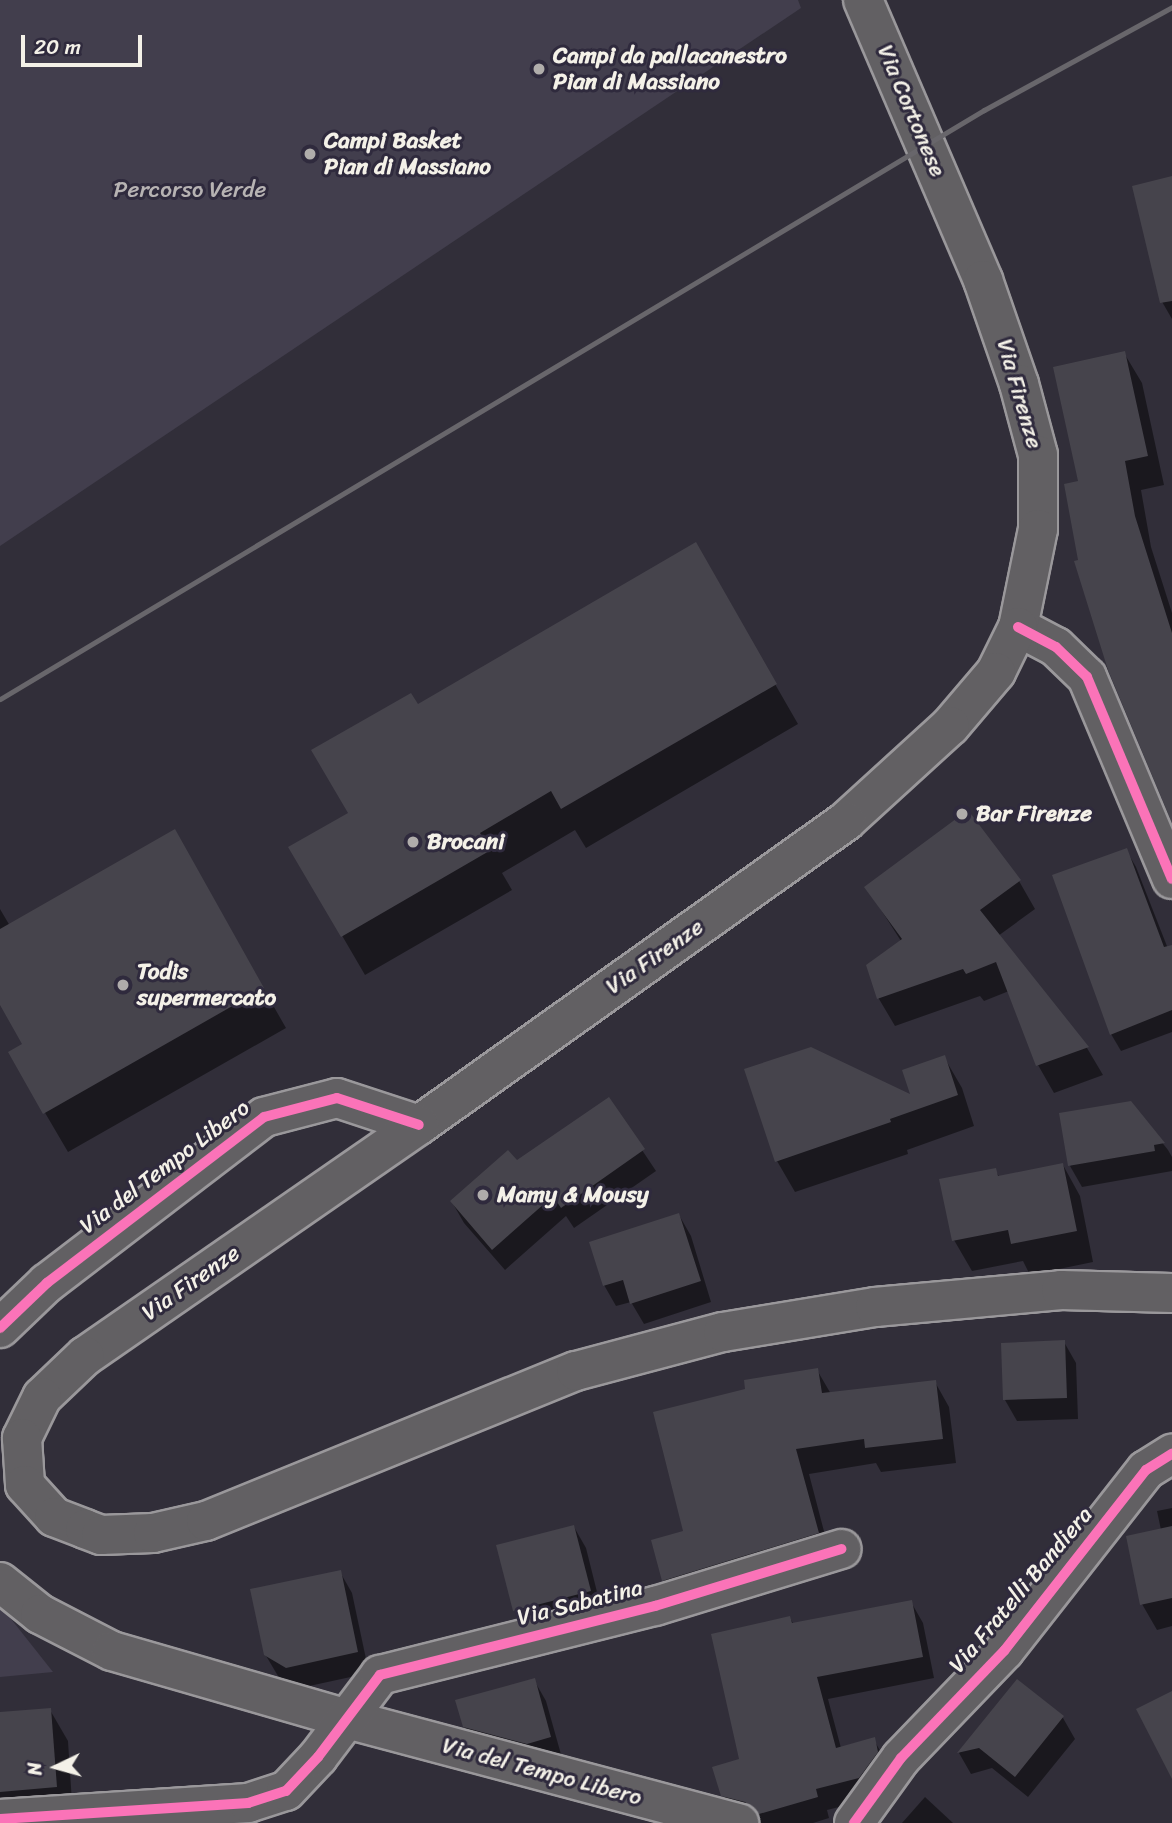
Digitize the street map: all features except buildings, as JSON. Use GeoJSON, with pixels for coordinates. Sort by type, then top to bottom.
{"type":"FeatureCollection","features":[{"type":"Feature","properties":{"kind":"main road","name":"Via Cortonese"},"geometry":{"type":"LineString","coordinates":[[863,0],[959,222]]}},
{"type":"Feature","properties":{"kind":"main road","name":"Via Firenze"},"geometry":{"type":"LineString","coordinates":[[959,222],[984,280],[1015,371],[1038,455],[1038,529],[1018,627],[996,672],[950,726],[846,821],[419,1125],[85,1356],[42,1397],[22,1438],[25,1485],[54,1517],[101,1535],[153,1533],[206,1521],[576,1371],[723,1332],[876,1307],[1061,1290],[1172,1293]]}},
{"type":"Feature","properties":{"kind":"main road"},"geometry":{"type":"LineString","coordinates":[[1018,627],[1056,646],[1087,677],[1172,879]]}},
{"type":"Feature","properties":{"kind":"main road","name":"Via del Tempo Libero"},"geometry":{"type":"LineString","coordinates":[[0,1328],[47,1283],[264,1117],[337,1098],[419,1125]]}},
{"type":"Feature","properties":{"kind":"main road","name":"Via Fratelli Bandiera"},"geometry":{"type":"LineString","coordinates":[[854,1823],[901,1758],[1003,1651],[1146,1470],[1172,1454]]}},
{"type":"Feature","properties":{"kind":"main road","name":"Via Sabatina"},"geometry":{"type":"LineString","coordinates":[[346,1719],[380,1675],[655,1606],[841,1549]]}},
{"type":"Feature","properties":{"kind":"main road","name":"Via del Tempo Libero"},"geometry":{"type":"LineString","coordinates":[[0,1582],[40,1614],[113,1651],[346,1719],[738,1823]]}},
{"type":"Feature","properties":{"kind":"main road"},"geometry":{"type":"LineString","coordinates":[[0,1819],[248,1803],[286,1791],[346,1719]]}},
{"type":"Feature","properties":{"kind":"green space","name":"Percorso Verde"},"geometry":{"type":"Polygon","coordinates":[[[0,0],[798,0],[801,8],[0,546],[0,0]]]}},
{"type":"Feature","properties":{"kind":"green space"},"geometry":{"type":"Polygon","coordinates":[[[0,1605],[53,1672],[0,1677],[0,1605]]]}},
{"type":"Feature","properties":{"kind":"railway"},"geometry":{"type":"LineString","coordinates":[[0,699],[984,110],[1172,7]]}},
{"type":"Feature","properties":{"kind":"cycle path"},"geometry":{"type":"LineString","coordinates":[[1018,627],[1056,647],[1087,677],[1172,879]]}},
{"type":"Feature","properties":{"kind":"cycle path"},"geometry":{"type":"LineString","coordinates":[[0,1328],[47,1283],[264,1117],[337,1098],[419,1125]]}},
{"type":"Feature","properties":{"kind":"cycle path"},"geometry":{"type":"LineString","coordinates":[[854,1823],[901,1758],[1004,1651],[1146,1470],[1172,1454]]}},
{"type":"Feature","properties":{"kind":"cycle path"},"geometry":{"type":"LineString","coordinates":[[0,1819],[248,1803],[286,1791],[318,1757],[380,1675],[655,1606],[841,1549]]}},
{"type":"Feature","properties":{"kind":"place","name":"Campi da pallacanestro Pian di Massiano"},"geometry":{"type":"Point","coordinates":[539,69]}},
{"type":"Feature","properties":{"kind":"place","name":"Campi Basket Pian di Massiano"},"geometry":{"type":"Point","coordinates":[310,154]}},
{"type":"Feature","properties":{"kind":"place","name":"Bar Firenze"},"geometry":{"type":"Point","coordinates":[962,814]}},
{"type":"Feature","properties":{"kind":"place","name":"Brocani"},"geometry":{"type":"Point","coordinates":[413,842]}},
{"type":"Feature","properties":{"kind":"place","name":"Todis supermercato"},"geometry":{"type":"Point","coordinates":[123,985]}},
{"type":"Feature","properties":{"kind":"place","name":"Mamy & Mousy"},"geometry":{"type":"Point","coordinates":[483,1195]}}]}
